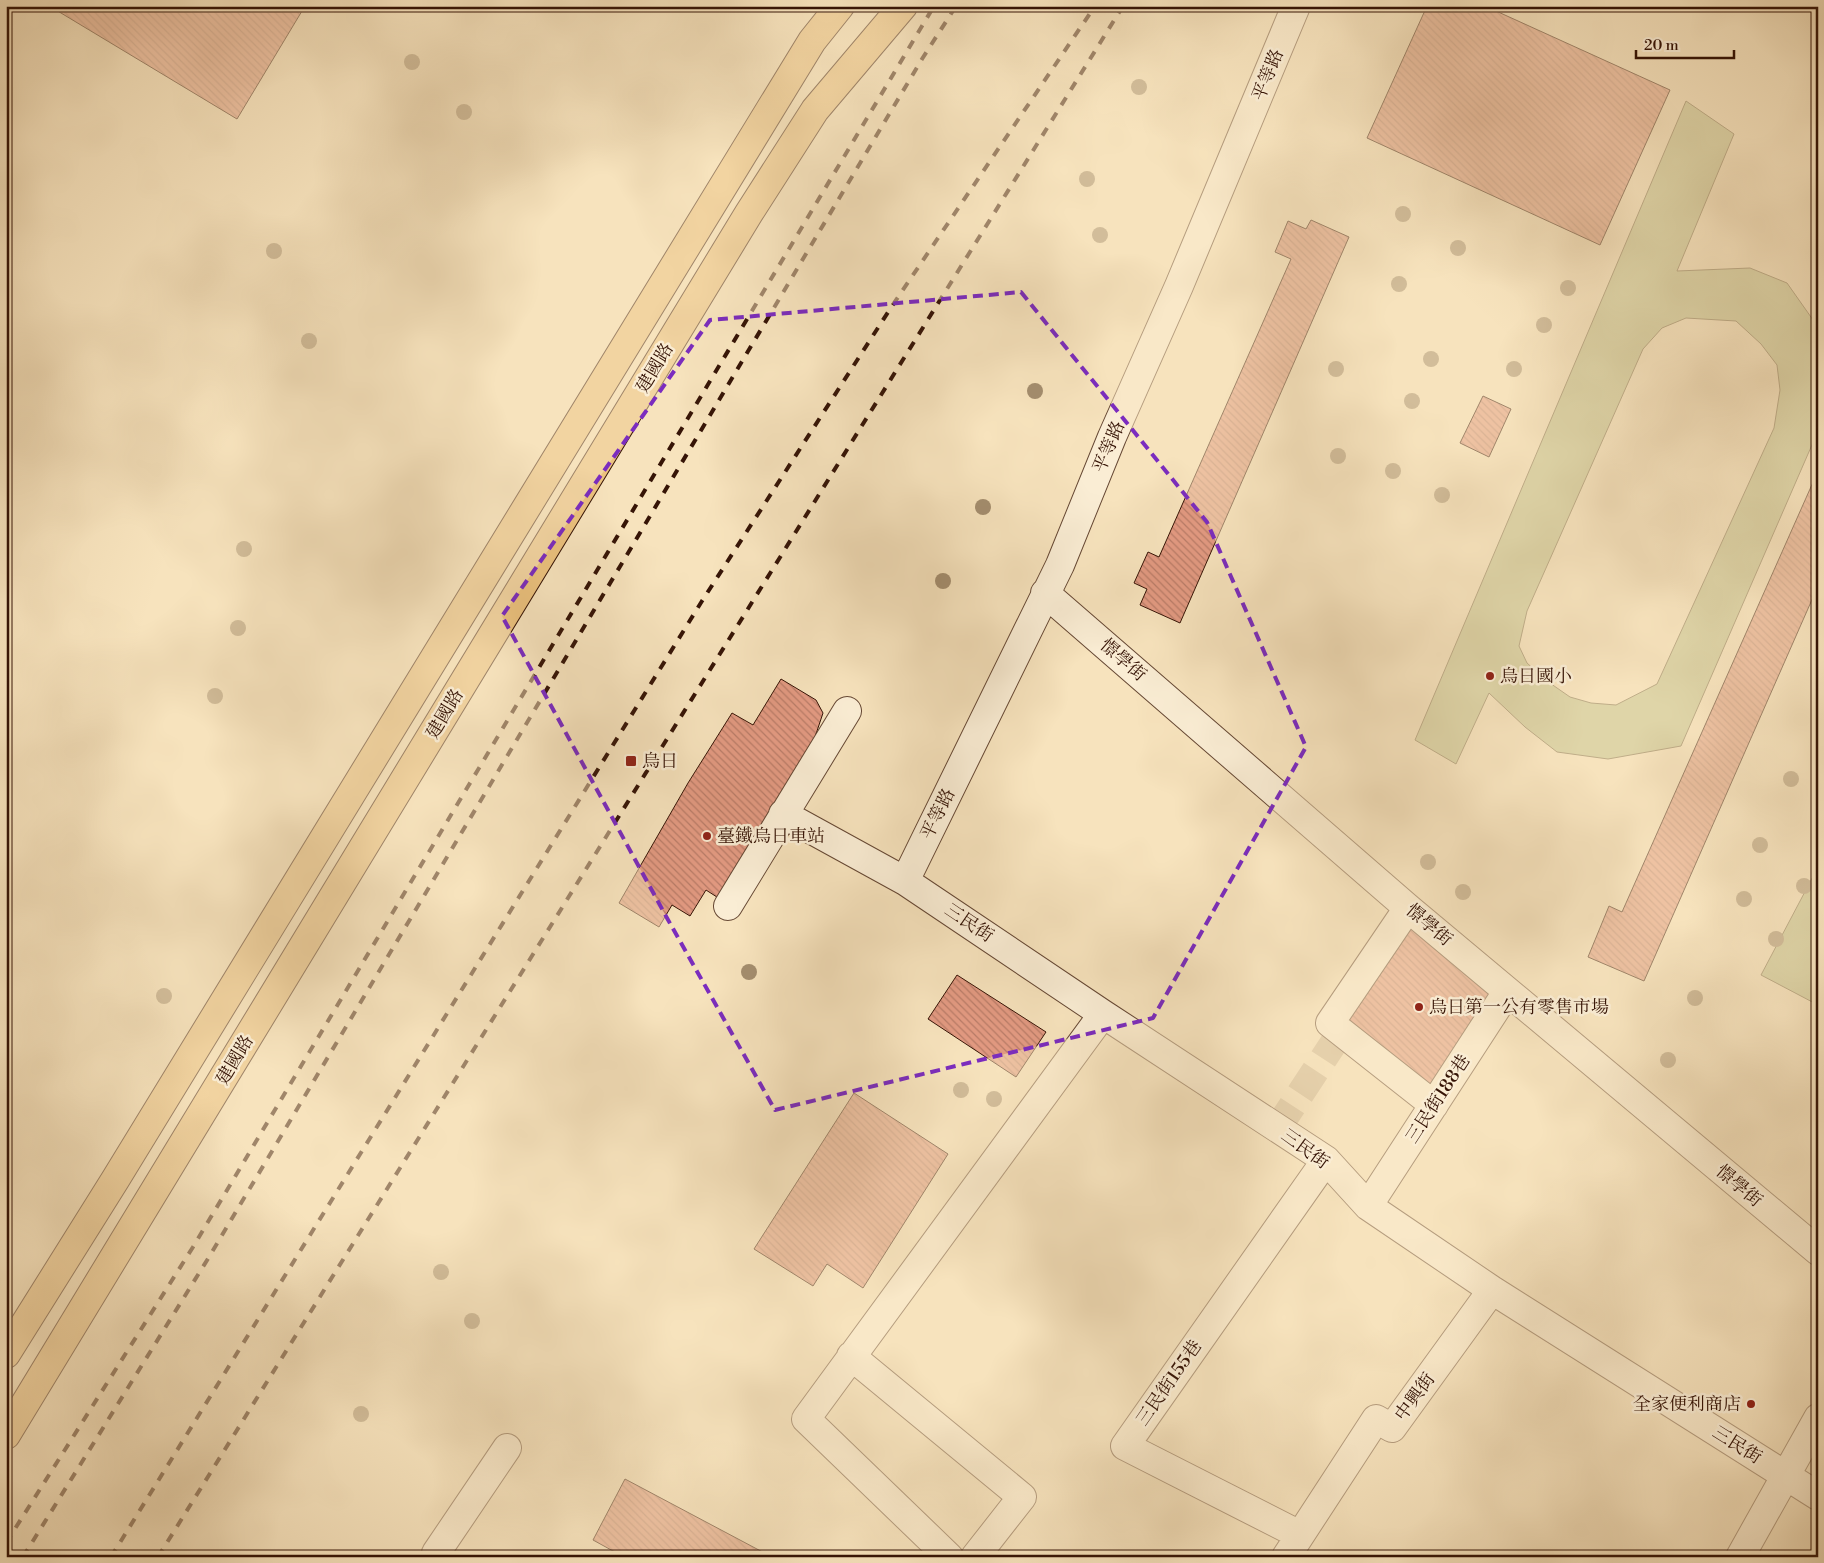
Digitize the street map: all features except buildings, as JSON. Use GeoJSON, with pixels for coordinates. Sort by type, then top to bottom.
{"type":"FeatureCollection","features":[{"type":"Feature","properties":{"kind":"main road","name":"建國路"},"geometry":{"type":"LineString","coordinates":[[6,1354],[115,1180],[812,41],[840,6]]}},
{"type":"Feature","properties":{"kind":"main road","name":"建國路"},"geometry":{"type":"LineString","coordinates":[[6,1435],[749,213],[815,110],[903,6]]}},
{"type":"Feature","properties":{"kind":"street","name":"平等路"},"geometry":{"type":"LineString","coordinates":[[905,881],[1060,565],[1112,437],[1183,278],[1296,6]]}},
{"type":"Feature","properties":{"kind":"street","name":"憬學街"},"geometry":{"type":"LineString","coordinates":[[1046,593],[1408,908],[1818,1251]]}},
{"type":"Feature","properties":{"kind":"street"},"geometry":{"type":"LineString","coordinates":[[728,906],[847,711]]}},
{"type":"Feature","properties":{"kind":"street","name":"三民街"},"geometry":{"type":"LineString","coordinates":[[783,814],[905,881],[1326,1160],[1368,1206],[1492,1290],[1818,1496]]}},
{"type":"Feature","properties":{"kind":"street"},"geometry":{"type":"LineString","coordinates":[[1408,908],[1330,1023],[1434,1105]]}},
{"type":"Feature","properties":{"kind":"street","name":"三民街188巷"},"geometry":{"type":"LineString","coordinates":[[1368,1206],[1507,992]]}},
{"type":"Feature","properties":{"kind":"street"},"geometry":{"type":"LineString","coordinates":[[949,1557],[806,1420],[1103,1014]]}},
{"type":"Feature","properties":{"kind":"street","name":"三民街155巷"},"geometry":{"type":"LineString","coordinates":[[1293,1546],[1125,1446],[1326,1160]]}},
{"type":"Feature","properties":{"kind":"street","name":"中興街"},"geometry":{"type":"LineString","coordinates":[[1293,1546],[1376,1419],[1392,1428],[1492,1290]]}},
{"type":"Feature","properties":{"kind":"street"},"geometry":{"type":"LineString","coordinates":[[852,1356],[1022,1497],[975,1557]]}},
{"type":"Feature","properties":{"kind":"street"},"geometry":{"type":"LineString","coordinates":[[1740,1557],[1784,1475],[1818,1418]]}},
{"type":"Feature","properties":{"kind":"street"},"geometry":{"type":"LineString","coordinates":[[442,1557],[436,1553],[507,1448]]}},
{"type":"Feature","properties":{"kind":"highlighted area"},"geometry":{"type":"Polygon","coordinates":[[[1021,292],[1207,522],[1306,747],[1153,1018],[775,1110],[667,918],[502,616],[710,320],[1021,292]]]}},
{"type":"Feature","properties":{"kind":"green space"},"geometry":{"type":"Polygon","coordinates":[[[1686,101],[1734,134],[1677,271],[1750,268],[1787,283],[1818,327],[1818,431],[1681,746],[1608,759],[1557,752],[1525,727],[1489,693],[1456,764],[1415,740],[1686,101]],[[1686,318],[1662,328],[1643,349],[1527,611],[1519,646],[1527,663],[1547,681],[1570,697],[1591,703],[1616,705],[1657,684],[1774,428],[1780,390],[1777,365],[1761,344],[1736,321],[1686,318]]]}},
{"type":"Feature","properties":{"kind":"green space"},"geometry":{"type":"Polygon","coordinates":[[[1818,867],[1818,1005],[1761,975],[1818,867]]]}},
{"type":"Feature","properties":{"kind":"tunnel"},"geometry":{"type":"LineString","coordinates":[[1277,1129],[1341,1032]]}},
{"type":"Feature","properties":{"kind":"railway"},"geometry":{"type":"LineString","coordinates":[[6,1543],[193,1247],[934,6]]}},
{"type":"Feature","properties":{"kind":"railway"},"geometry":{"type":"LineString","coordinates":[[23,1557],[209,1257],[922,59],[956,6]]}},
{"type":"Feature","properties":{"kind":"railway"},"geometry":{"type":"LineString","coordinates":[[111,1557],[702,601],[892,306],[1095,6]]}},
{"type":"Feature","properties":{"kind":"railway"},"geometry":{"type":"LineString","coordinates":[[158,1557],[1123,6]]}},
{"type":"Feature","properties":{"kind":"place","name":"烏日國小"},"geometry":{"type":"Point","coordinates":[1490,676]}},
{"type":"Feature","properties":{"kind":"place","name":"烏日"},"geometry":{"type":"Point","coordinates":[631,761]}},
{"type":"Feature","properties":{"kind":"place","name":"臺鐵烏日車站"},"geometry":{"type":"Point","coordinates":[707,836]}},
{"type":"Feature","properties":{"kind":"place","name":"烏日第一公有零售市場"},"geometry":{"type":"Point","coordinates":[1419,1007]}},
{"type":"Feature","properties":{"kind":"place","name":"全家便利商店"},"geometry":{"type":"Point","coordinates":[1751,1404]}}]}
